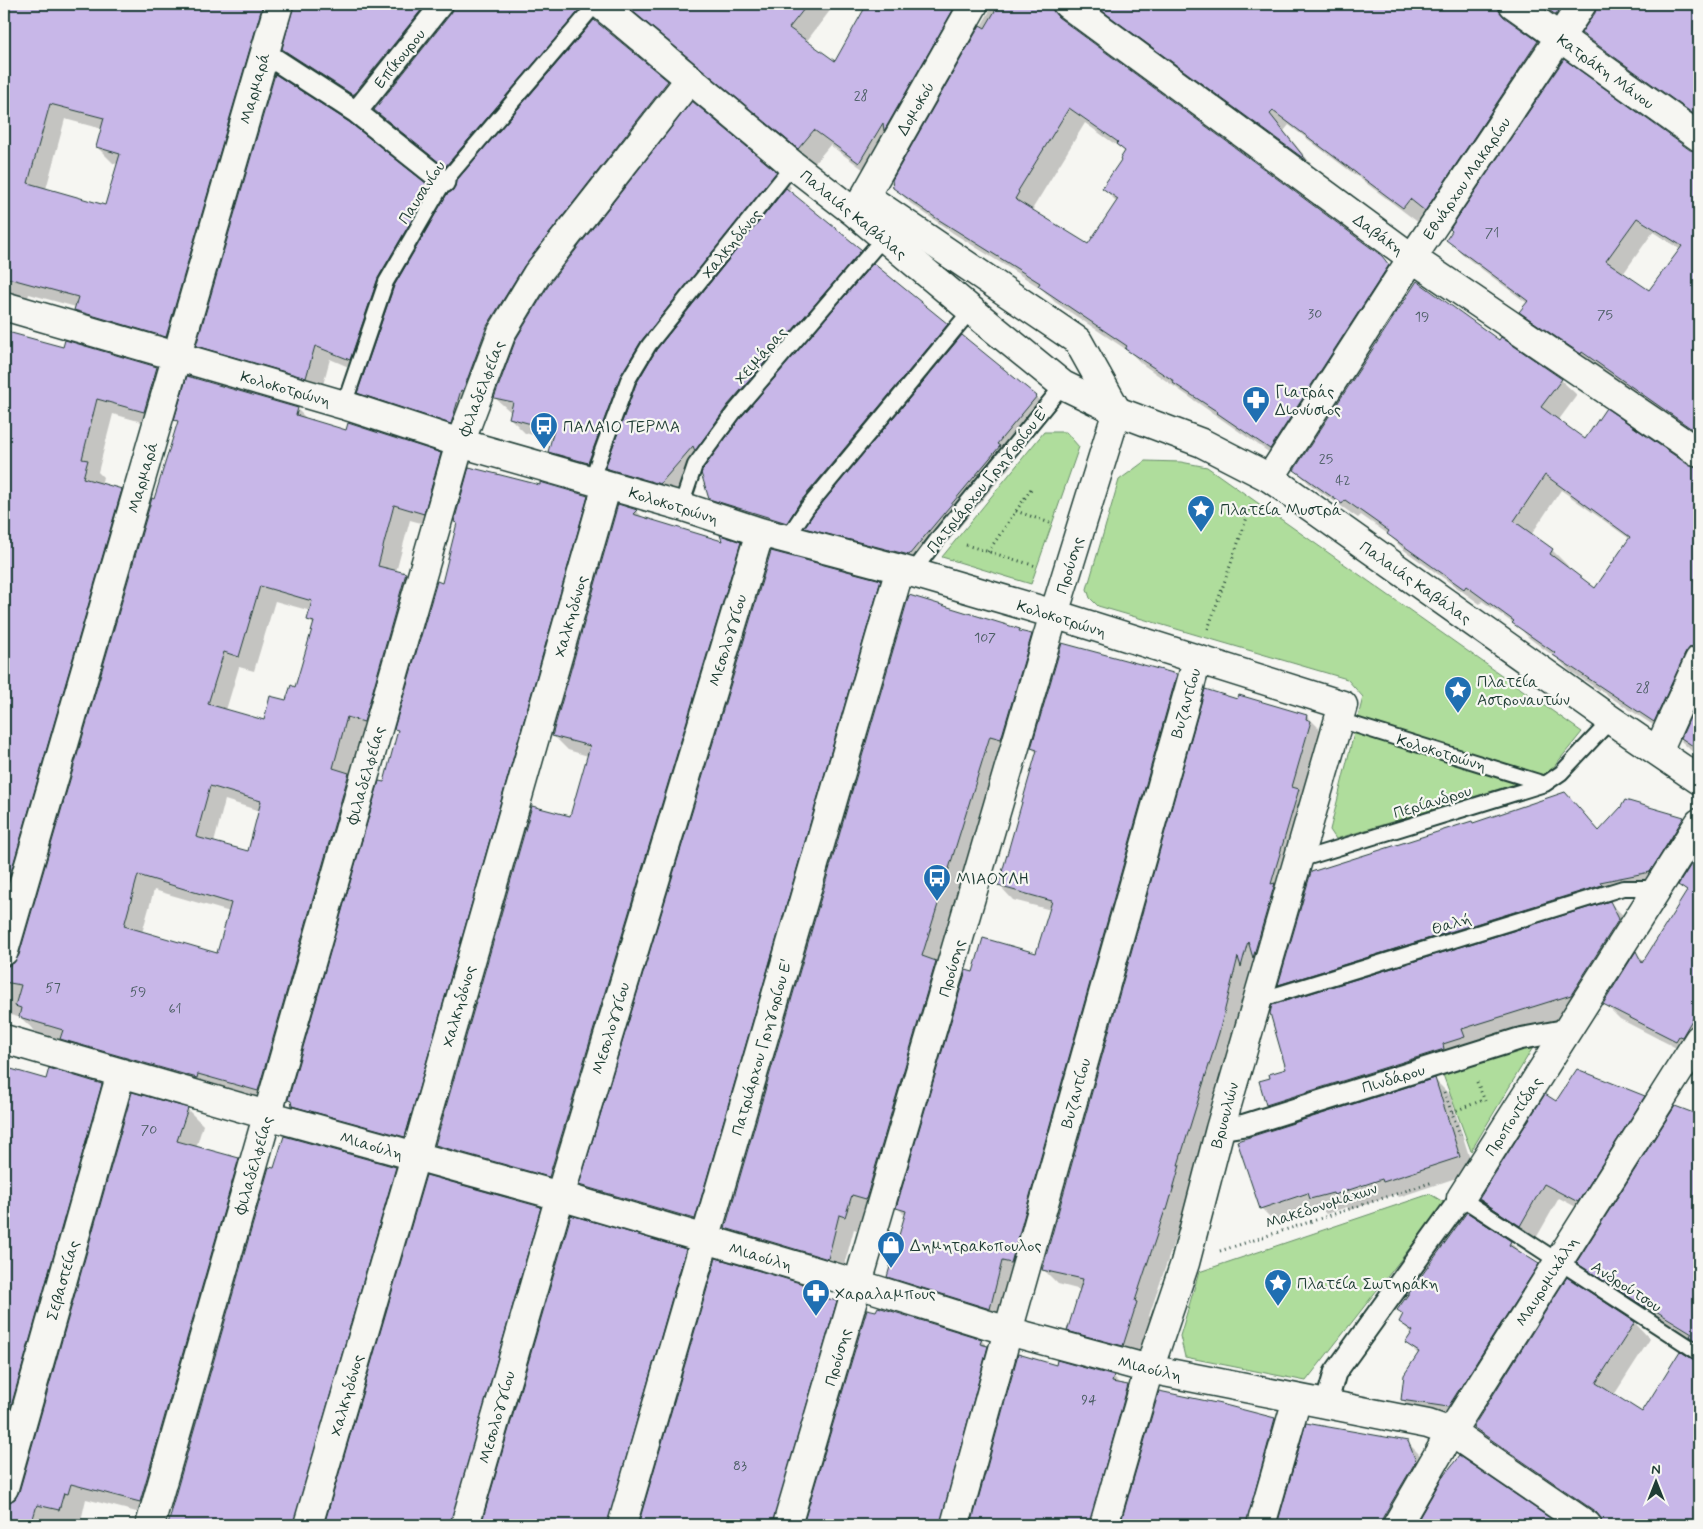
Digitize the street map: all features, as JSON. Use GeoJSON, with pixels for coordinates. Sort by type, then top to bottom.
{"type":"FeatureCollection","features":[{"type":"Feature","properties":{"kind":"street","name":"Μαρμαρά"},"geometry":{"type":"LineString","coordinates":[[4,951],[279,4]]}},
{"type":"Feature","properties":{"kind":"street","name":"Επίκουρου"},"geometry":{"type":"LineString","coordinates":[[356,112],[442,4]]}},
{"type":"Feature","properties":{"kind":"street","name":"Παλαιάς Καβάλας"},"geometry":{"type":"LineString","coordinates":[[600,4],[793,165],[860,204],[1078,341],[1117,411]]}},
{"type":"Feature","properties":{"kind":"street","name":"Δομοκού"},"geometry":{"type":"LineString","coordinates":[[860,204],[974,4]]}},
{"type":"Feature","properties":{"kind":"street","name":"Δαβάκη"},"geometry":{"type":"LineString","coordinates":[[1067,4],[1412,258],[1699,452]]}},
{"type":"Feature","properties":{"kind":"street","name":"Κατράκη Μάνου"},"geometry":{"type":"LineString","coordinates":[[1513,4],[1699,137]]}},
{"type":"Feature","properties":{"kind":"street","name":"Εθνάρχου Μακαρίου"},"geometry":{"type":"LineString","coordinates":[[1266,476],[1582,4]]}},
{"type":"Feature","properties":{"kind":"street"},"geometry":{"type":"LineString","coordinates":[[265,53],[356,112],[444,182]]}},
{"type":"Feature","properties":{"kind":"street","name":"Φιλαδελφείας"},"geometry":{"type":"LineString","coordinates":[[150,1525],[460,443],[502,332],[537,274],[690,79]]}},
{"type":"Feature","properties":{"kind":"street","name":"Παλαιάς Καβάλας"},"geometry":{"type":"LineString","coordinates":[[860,204],[884,237],[1064,385],[1117,411],[1202,443],[1266,476],[1699,780]]}},
{"type":"Feature","properties":{"kind":"street","name":"Κολοκοτρώνη"},"geometry":{"type":"LineString","coordinates":[[4,306],[344,404],[460,443],[681,506],[760,532],[906,571],[1054,614],[1197,661],[1341,712]]}},
{"type":"Feature","properties":{"kind":"street","name":"Προύσης"},"geometry":{"type":"LineString","coordinates":[[788,1525],[1054,614],[1117,411]]}},
{"type":"Feature","properties":{"kind":"street","name":"Χαλκηδόνος"},"geometry":{"type":"LineString","coordinates":[[308,1525],[415,1157],[599,483]]}},
{"type":"Feature","properties":{"kind":"street","name":"Μεσολογγίου"},"geometry":{"type":"LineString","coordinates":[[465,1525],[560,1196],[760,532]]}},
{"type":"Feature","properties":{"kind":"street","name":"Πατριάρχου Γρηγορίου Ε'"},"geometry":{"type":"LineString","coordinates":[[622,1525],[705,1240],[906,571]]}},
{"type":"Feature","properties":{"kind":"street"},"geometry":{"type":"LineString","coordinates":[[1658,751],[1699,660]]}},
{"type":"Feature","properties":{"kind":"street","name":"Βυζαντίου"},"geometry":{"type":"LineString","coordinates":[[955,1525],[1197,661]]}},
{"type":"Feature","properties":{"kind":"street","name":"Βρυουλών"},"geometry":{"type":"LineString","coordinates":[[1104,1525],[1149,1369],[1185,1263],[1256,1001],[1341,712]]}},
{"type":"Feature","properties":{"kind":"street","name":"Προποντίδας"},"geometry":{"type":"LineString","coordinates":[[1326,1405],[1335,1373],[1461,1198],[1699,823]]}},
{"type":"Feature","properties":{"kind":"street","name":"Πινδάρου"},"geometry":{"type":"LineString","coordinates":[[1220,1129],[1245,1125],[1519,1039],[1567,1030]]}},
{"type":"Feature","properties":{"kind":"street","name":"Μιαούλη"},"geometry":{"type":"LineString","coordinates":[[4,1039],[415,1157],[560,1196],[858,1284],[1008,1331],[1149,1369],[1428,1424],[1450,1432],[1587,1525]]}},
{"type":"Feature","properties":{"kind":"street","name":"Μαυρομιχάλη"},"geometry":{"type":"LineString","coordinates":[[1397,1525],[1450,1432],[1697,1048]]}},
{"type":"Feature","properties":{"kind":"street","name":"Σεβαστείας"},"geometry":{"type":"LineString","coordinates":[[4,1488],[121,1072]]}},
{"type":"Feature","properties":{"kind":"street"},"geometry":{"type":"LineString","coordinates":[[1261,1525],[1297,1399]]}},
{"type":"Feature","properties":{"kind":"lane","name":"Παυσανίου"},"geometry":{"type":"LineString","coordinates":[[344,404],[386,282],[444,182],[596,4]]}},
{"type":"Feature","properties":{"kind":"lane","name":"Χαλκηδόνος"},"geometry":{"type":"LineString","coordinates":[[599,483],[628,380],[649,345],[793,165]]}},
{"type":"Feature","properties":{"kind":"lane","name":"Χειμάρας"},"geometry":{"type":"LineString","coordinates":[[681,506],[695,465],[729,419],[884,237]]}},
{"type":"Feature","properties":{"kind":"lane"},"geometry":{"type":"LineString","coordinates":[[787,538],[807,508],[971,310]]}},
{"type":"Feature","properties":{"kind":"lane","name":"Πατριάρχου Γρηγορίου Ε'"},"geometry":{"type":"LineString","coordinates":[[906,571],[939,537],[1064,385]]}},
{"type":"Feature","properties":{"kind":"lane","name":"Κολοκοτρώνη"},"geometry":{"type":"LineString","coordinates":[[1341,712],[1545,784]]}},
{"type":"Feature","properties":{"kind":"lane","name":"Περίανδρου"},"geometry":{"type":"LineString","coordinates":[[1298,860],[1545,784],[1562,773],[1611,720]]}},
{"type":"Feature","properties":{"kind":"lane","name":"Θαλή"},"geometry":{"type":"LineString","coordinates":[[1256,1001],[1623,888],[1658,888]]}},
{"type":"Feature","properties":{"kind":"lane","name":"Ανδρούτσου"},"geometry":{"type":"LineString","coordinates":[[1461,1198],[1699,1353]]}},
{"type":"Feature","properties":{"kind":"path"},"geometry":{"type":"LineString","coordinates":[[1197,661],[1266,476]]}},
{"type":"Feature","properties":{"kind":"path"},"geometry":{"type":"LineString","coordinates":[[988,552],[1033,486]]}},
{"type":"Feature","properties":{"kind":"path"},"geometry":{"type":"LineString","coordinates":[[939,537],[1066,575]]}},
{"type":"Feature","properties":{"kind":"path"},"geometry":{"type":"LineString","coordinates":[[1434,1066],[1475,1174]]}},
{"type":"Feature","properties":{"kind":"path"},"geometry":{"type":"LineString","coordinates":[[1452,1112],[1483,1100]]}},
{"type":"Feature","properties":{"kind":"path","name":"Μακεδονομάχων"},"geometry":{"type":"LineString","coordinates":[[1185,1263],[1436,1181],[1461,1198]]}},
{"type":"Feature","properties":{"kind":"green space"},"geometry":{"type":"Polygon","coordinates":[[[1044,432],[1066,432],[1079,447],[1031,584],[942,557],[1044,432]]]}},
{"type":"Feature","properties":{"kind":"green space"},"geometry":{"type":"Polygon","coordinates":[[[1145,461],[1181,462],[1207,467],[1582,732],[1548,774],[1336,839],[1330,830],[1363,697],[1347,679],[1098,606],[1090,598],[1087,589],[1119,480],[1145,461]]]}},
{"type":"Feature","properties":{"kind":"green space"},"geometry":{"type":"Polygon","coordinates":[[[1535,1044],[1471,1151],[1442,1072],[1535,1044]]]}},
{"type":"Feature","properties":{"kind":"green space","name":"Πλατεία Σωτηράκη"},"geometry":{"type":"Polygon","coordinates":[[[1430,1194],[1445,1203],[1306,1381],[1185,1357],[1180,1336],[1199,1272],[1430,1194]]]}},
{"type":"Feature","properties":{"kind":"building"},"geometry":{"type":"Polygon","coordinates":[[[4,4],[263,4],[166,337],[74,310],[78,297],[4,277],[4,4]],[[50,104],[28,183],[105,205],[120,154],[96,147],[104,118],[50,104]]]}},
{"type":"Feature","properties":{"kind":"building"},"geometry":{"type":"Polygon","coordinates":[[[294,4],[426,4],[353,95],[282,49],[294,4]]]}},
{"type":"Feature","properties":{"kind":"building"},"geometry":{"type":"Polygon","coordinates":[[[454,4],[585,4],[445,167],[374,110],[452,12],[454,4]]]}},
{"type":"Feature","properties":{"kind":"building"},"geometry":{"type":"Polygon","coordinates":[[[624,4],[808,4],[789,28],[835,61],[867,4],[941,4],[953,10],[884,131],[883,123],[859,163],[814,130],[798,149],[624,4]]]}},
{"type":"Feature","properties":{"kind":"building"},"geometry":{"type":"Polygon","coordinates":[[[999,4],[1052,4],[1053,11],[1058,17],[1382,256],[1389,265],[1270,449],[1125,349],[1127,346],[1038,286],[1040,283],[936,218],[893,188],[892,180],[980,25],[985,28],[999,4]],[[1069,108],[1018,191],[1015,199],[1088,244],[1118,199],[1102,188],[1125,151],[1116,144],[1118,142],[1069,108]]]}},
{"type":"Feature","properties":{"kind":"building"},"geometry":{"type":"Polygon","coordinates":[[[1093,4],[1498,4],[1499,11],[1504,17],[1538,41],[1425,211],[1410,199],[1403,208],[1273,111],[1270,114],[1307,161],[1093,4]]]}},
{"type":"Feature","properties":{"kind":"building"},"geometry":{"type":"Polygon","coordinates":[[[1540,4],[1563,4],[1556,15],[1540,4]]]}},
{"type":"Feature","properties":{"kind":"building"},"geometry":{"type":"Polygon","coordinates":[[[1597,4],[1699,4],[1699,118],[1581,33],[1595,13],[1597,4]]]}},
{"type":"Feature","properties":{"kind":"building"},"geometry":{"type":"Polygon","coordinates":[[[594,20],[668,81],[524,266],[487,326],[463,391],[461,390],[451,424],[357,393],[394,286],[447,194],[453,190],[456,181],[594,20]]]}},
{"type":"Feature","properties":{"kind":"building"},"geometry":{"type":"Polygon","coordinates":[[[1564,59],[1690,150],[1699,152],[1699,434],[1582,352],[1581,354],[1519,312],[1528,301],[1446,240],[1452,231],[1450,229],[1564,59]],[[1637,218],[1606,261],[1649,290],[1682,246],[1637,218]]]}},
{"type":"Feature","properties":{"kind":"building"},"geometry":{"type":"Polygon","coordinates":[[[275,74],[349,122],[431,187],[378,278],[350,360],[315,346],[306,378],[196,346],[275,74]]]}},
{"type":"Feature","properties":{"kind":"building"},"geometry":{"type":"Polygon","coordinates":[[[692,101],[777,172],[642,340],[620,377],[588,463],[548,452],[554,430],[509,418],[513,402],[494,398],[516,339],[550,283],[692,101]]]}},
{"type":"Feature","properties":{"kind":"building"},"geometry":{"type":"Polygon","coordinates":[[[786,188],[862,250],[728,405],[695,451],[693,446],[660,484],[605,468],[636,384],[656,350],[786,188]]]}},
{"type":"Feature","properties":{"kind":"building"},"geometry":{"type":"Polygon","coordinates":[[[873,263],[948,324],[800,502],[787,523],[709,499],[701,473],[703,469],[742,416],[873,263]]]}},
{"type":"Feature","properties":{"kind":"building"},"geometry":{"type":"Polygon","coordinates":[[[1417,281],[1499,340],[1501,337],[1562,379],[1541,407],[1585,439],[1606,408],[1690,466],[1699,468],[1699,645],[1690,647],[1685,654],[1654,722],[1553,655],[1555,653],[1512,623],[1514,621],[1466,586],[1464,589],[1387,534],[1389,531],[1345,500],[1342,504],[1294,470],[1417,281]],[[1545,475],[1514,521],[1553,549],[1550,554],[1595,588],[1630,537],[1545,475]]]}},
{"type":"Feature","properties":{"kind":"building"},"geometry":{"type":"Polygon","coordinates":[[[4,331],[63,347],[65,340],[157,367],[144,412],[97,399],[82,459],[88,460],[83,478],[122,489],[4,896],[4,331]]]}},
{"type":"Feature","properties":{"kind":"building"},"geometry":{"type":"Polygon","coordinates":[[[962,335],[1037,396],[997,444],[1000,446],[909,555],[804,528],[814,513],[962,335]]]}},
{"type":"Feature","properties":{"kind":"building"},"geometry":{"type":"Polygon","coordinates":[[[187,376],[298,408],[296,415],[346,430],[348,423],[441,453],[424,514],[394,505],[378,566],[406,573],[364,722],[347,717],[333,768],[349,773],[258,1091],[198,1074],[197,1078],[60,1039],[63,1030],[19,1017],[21,1008],[15,1006],[21,985],[4,982],[4,966],[14,963],[19,955],[152,498],[154,499],[178,421],[174,420],[187,376]],[[260,586],[239,657],[224,652],[208,704],[264,720],[270,696],[286,700],[291,685],[295,687],[314,622],[307,620],[312,601],[260,586]],[[210,786],[196,837],[248,851],[261,801],[210,786]],[[138,875],[124,926],[217,953],[231,903],[138,875]]]}},
{"type":"Feature","properties":{"kind":"building"},"geometry":{"type":"Polygon","coordinates":[[[469,467],[540,485],[540,482],[588,496],[405,1137],[292,1106],[291,1101],[288,1100],[379,781],[384,782],[398,730],[394,729],[437,581],[442,583],[457,523],[454,522],[469,467]]]}},
{"type":"Feature","properties":{"kind":"building"},"geometry":{"type":"Polygon","coordinates":[[[618,504],[637,510],[633,514],[722,541],[720,535],[741,542],[549,1177],[435,1145],[532,806],[570,816],[590,746],[552,736],[618,504]]]}},
{"type":"Feature","properties":{"kind":"building"},"geometry":{"type":"Polygon","coordinates":[[[771,551],[881,580],[695,1219],[579,1185],[771,551]]]}},
{"type":"Feature","properties":{"kind":"building"},"geometry":{"type":"Polygon","coordinates":[[[909,595],[1032,634],[1001,739],[990,736],[922,956],[936,961],[866,1199],[852,1195],[845,1217],[839,1215],[828,1259],[725,1228],[909,595]]]}},
{"type":"Feature","properties":{"kind":"building"},"geometry":{"type":"Polygon","coordinates":[[[1062,643],[1177,674],[1011,1263],[1002,1261],[990,1309],[887,1277],[906,1211],[896,1208],[966,970],[973,972],[983,938],[1036,953],[1052,901],[998,886],[1037,750],[1031,748],[1062,643]]]}},
{"type":"Feature","properties":{"kind":"building"},"geometry":{"type":"Polygon","coordinates":[[[1205,689],[1237,699],[1239,695],[1307,715],[1306,719],[1311,721],[1292,787],[1299,789],[1271,884],[1275,883],[1253,958],[1248,941],[1241,967],[1238,957],[1219,1033],[1178,1165],[1180,1165],[1167,1210],[1165,1210],[1135,1301],[1137,1302],[1123,1346],[1067,1331],[1083,1279],[1042,1270],[1205,689]]]}},
{"type":"Feature","properties":{"kind":"building"},"geometry":{"type":"Polygon","coordinates":[[[1699,697],[1699,750],[1681,738],[1699,697]]]}},
{"type":"Feature","properties":{"kind":"building"},"geometry":{"type":"Polygon","coordinates":[[[1565,792],[1599,831],[1625,800],[1684,817],[1650,872],[1600,882],[1602,885],[1278,985],[1311,872],[1472,821],[1473,823],[1565,792]]]}},
{"type":"Feature","properties":{"kind":"building"},"geometry":{"type":"Polygon","coordinates":[[[1699,852],[1699,1008],[1682,1037],[1679,1036],[1676,1041],[1603,1004],[1636,951],[1642,963],[1687,891],[1678,885],[1699,852]]]}},
{"type":"Feature","properties":{"kind":"building"},"geometry":{"type":"Polygon","coordinates":[[[1610,901],[1619,919],[1571,995],[1462,1029],[1465,1037],[1443,1044],[1444,1049],[1266,1105],[1259,1081],[1270,1078],[1269,1074],[1286,1069],[1270,1013],[1272,1005],[1610,901]]]}},
{"type":"Feature","properties":{"kind":"building"},"geometry":{"type":"Polygon","coordinates":[[[4,1067],[46,1079],[49,1068],[102,1084],[4,1431],[4,1067]]]}},
{"type":"Feature","properties":{"kind":"building"},"geometry":{"type":"Polygon","coordinates":[[[1577,1069],[1645,1096],[1578,1202],[1544,1184],[1520,1226],[1479,1199],[1545,1094],[1556,1101],[1577,1069]]]}},
{"type":"Feature","properties":{"kind":"building"},"geometry":{"type":"Polygon","coordinates":[[[1435,1078],[1460,1157],[1383,1182],[1382,1179],[1334,1195],[1333,1193],[1310,1199],[1308,1193],[1260,1209],[1237,1141],[1435,1078]]]}},
{"type":"Feature","properties":{"kind":"building"},"geometry":{"type":"Polygon","coordinates":[[[132,1092],[188,1108],[177,1141],[239,1158],[140,1502],[71,1484],[68,1494],[64,1493],[59,1510],[37,1505],[31,1525],[4,1525],[4,1503],[15,1499],[19,1492],[132,1092]]]}},
{"type":"Feature","properties":{"kind":"building"},"geometry":{"type":"Polygon","coordinates":[[[1675,1106],[1699,1115],[1699,1343],[1690,1336],[1692,1333],[1646,1305],[1645,1307],[1576,1263],[1675,1106]]]}},
{"type":"Feature","properties":{"kind":"building"},"geometry":{"type":"Polygon","coordinates":[[[284,1136],[396,1167],[293,1525],[240,1525],[221,1520],[220,1525],[168,1525],[269,1167],[274,1168],[284,1136]]]}},
{"type":"Feature","properties":{"kind":"building"},"geometry":{"type":"Polygon","coordinates":[[[426,1175],[541,1207],[450,1525],[324,1525],[426,1175]]]}},
{"type":"Feature","properties":{"kind":"building"},"geometry":{"type":"Polygon","coordinates":[[[1467,1212],[1511,1241],[1509,1245],[1539,1264],[1448,1407],[1401,1400],[1404,1375],[1419,1352],[1405,1343],[1413,1331],[1399,1322],[1403,1314],[1397,1310],[1467,1212]]]}},
{"type":"Feature","properties":{"kind":"building"},"geometry":{"type":"Polygon","coordinates":[[[571,1215],[686,1249],[607,1525],[481,1525],[571,1215]]]}},
{"type":"Feature","properties":{"kind":"building"},"geometry":{"type":"Polygon","coordinates":[[[716,1258],[820,1289],[818,1296],[837,1301],[772,1525],[638,1525],[716,1258]]]}},
{"type":"Feature","properties":{"kind":"building"},"geometry":{"type":"Polygon","coordinates":[[[1567,1277],[1635,1322],[1596,1383],[1642,1412],[1680,1351],[1699,1362],[1699,1525],[1602,1525],[1601,1518],[1596,1512],[1473,1427],[1567,1277]]]}},
{"type":"Feature","properties":{"kind":"building"},"geometry":{"type":"Polygon","coordinates":[[[878,1307],[982,1339],[980,1344],[988,1346],[940,1525],[803,1525],[867,1309],[876,1311],[878,1307]]]}},
{"type":"Feature","properties":{"kind":"building"},"geometry":{"type":"Polygon","coordinates":[[[1018,1354],[1056,1365],[1057,1360],[1114,1376],[1112,1382],[1128,1385],[1089,1525],[971,1525],[1018,1354]]]}},
{"type":"Feature","properties":{"kind":"building"},"geometry":{"type":"Polygon","coordinates":[[[1159,1391],[1275,1418],[1246,1525],[1120,1525],[1159,1391]]]}},
{"type":"Feature","properties":{"kind":"building"},"geometry":{"type":"Polygon","coordinates":[[[1306,1423],[1408,1441],[1416,1461],[1383,1517],[1381,1525],[1277,1525],[1306,1423]]]}},
{"type":"Feature","properties":{"kind":"building"},"geometry":{"type":"Polygon","coordinates":[[[1459,1456],[1560,1525],[1415,1525],[1442,1478],[1459,1456]]]}},
{"type":"Feature","properties":{"kind":"place","name":"Γιατράς Διονύσιος"},"geometry":{"type":"Point","coordinates":[1256,424]}},
{"type":"Feature","properties":{"kind":"place","name":"ΠΑΛΑΙΟ ΤΕΡΜΑ"},"geometry":{"type":"Point","coordinates":[544,450]}},
{"type":"Feature","properties":{"kind":"place","name":"Πλατεία Μυστρά"},"geometry":{"type":"Point","coordinates":[1201,533]}},
{"type":"Feature","properties":{"kind":"place","name":"Πλατεία Αστροναυτών"},"geometry":{"type":"Point","coordinates":[1458,714]}},
{"type":"Feature","properties":{"kind":"place","name":"ΜΙΑΟΥΛΗ"},"geometry":{"type":"Point","coordinates":[937,902]}},
{"type":"Feature","properties":{"kind":"place","name":"Δημητρακοπουλος"},"geometry":{"type":"Point","coordinates":[891,1269]}},
{"type":"Feature","properties":{"kind":"place","name":"Πλατεία Σωτηράκη"},"geometry":{"type":"Point","coordinates":[1278,1307]}},
{"type":"Feature","properties":{"kind":"place","name":"Χαραλαμπους"},"geometry":{"type":"Point","coordinates":[816,1317]}}]}
